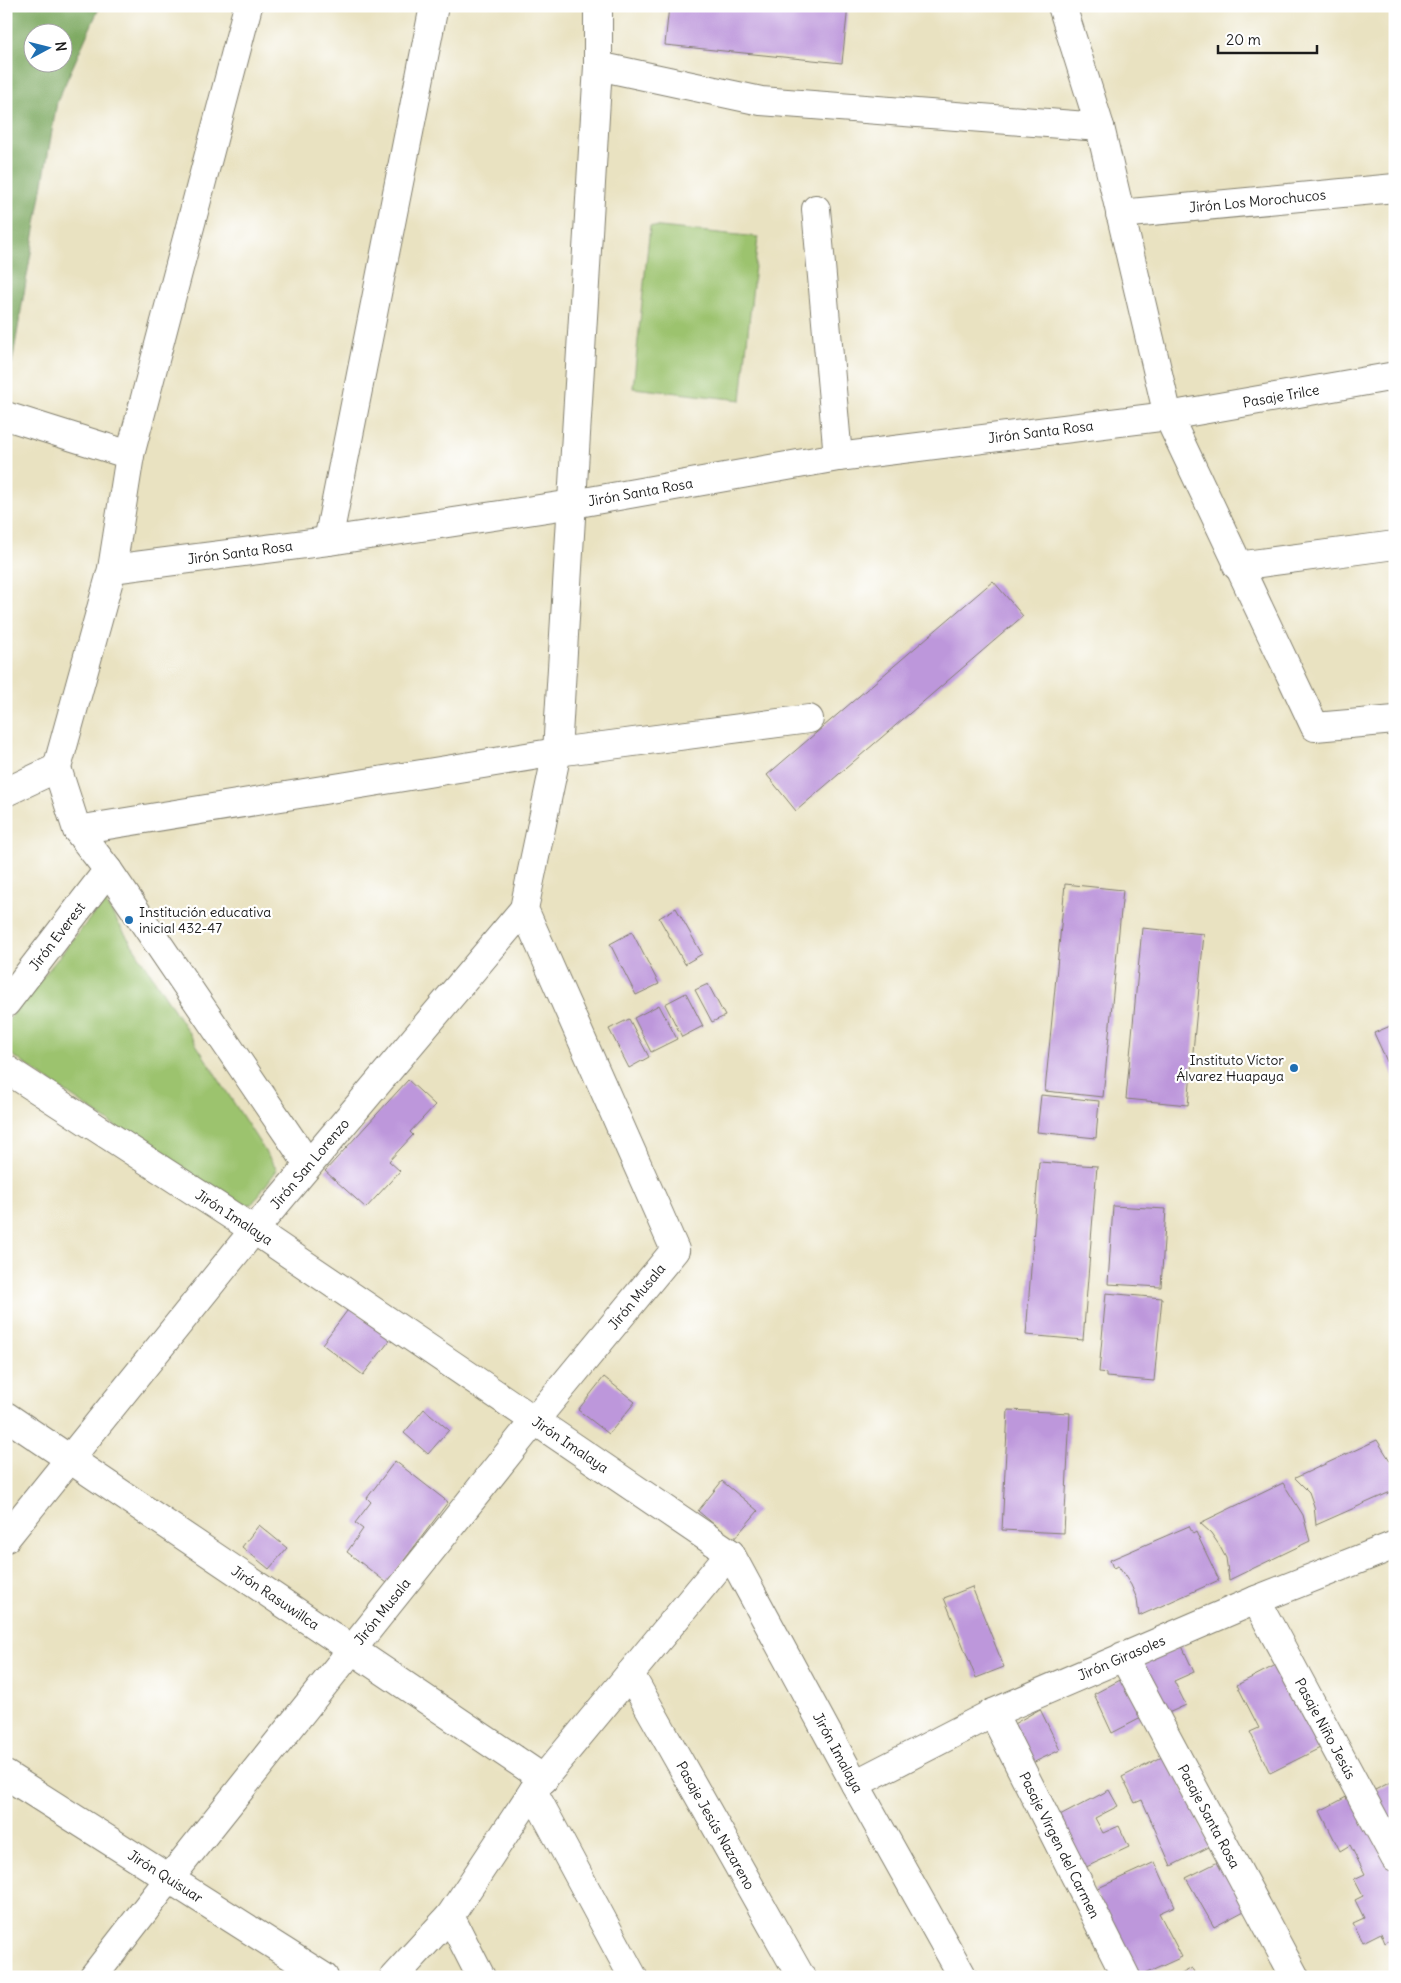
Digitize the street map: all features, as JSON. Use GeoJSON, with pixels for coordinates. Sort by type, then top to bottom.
{"type":"FeatureCollection","features":[{"type":"Feature","properties":{"kind":"street"},"geometry":{"type":"LineString","coordinates":[[248,6],[130,455],[112,570],[56,768],[77,830],[108,870],[308,1164]]}},
{"type":"Feature","properties":{"kind":"street"},"geometry":{"type":"LineString","coordinates":[[328,541],[434,6]]}},
{"type":"Feature","properties":{"kind":"street"},"geometry":{"type":"LineString","coordinates":[[524,909],[557,752],[598,66],[598,6]]}},
{"type":"Feature","properties":{"kind":"street"},"geometry":{"type":"LineString","coordinates":[[1062,6],[1100,127],[1168,416],[1237,566],[1315,727],[1395,720]]}},
{"type":"Feature","properties":{"kind":"street"},"geometry":{"type":"LineString","coordinates":[[598,66],[761,101],[1100,127]]}},
{"type":"Feature","properties":{"kind":"street","name":"Jirón Los Morochucos"},"geometry":{"type":"LineString","coordinates":[[1120,214],[1395,188]]}},
{"type":"Feature","properties":{"kind":"street"},"geometry":{"type":"LineString","coordinates":[[816,209],[838,456]]}},
{"type":"Feature","properties":{"kind":"street","name":"Pasaje Trilce"},"geometry":{"type":"LineString","coordinates":[[1168,416],[1395,376]]}},
{"type":"Feature","properties":{"kind":"street"},"geometry":{"type":"LineString","coordinates":[[6,416],[130,455]]}},
{"type":"Feature","properties":{"kind":"street","name":"Jirón Santa Rosa"},"geometry":{"type":"LineString","coordinates":[[112,570],[328,541],[572,504],[838,456],[1168,416]]}},
{"type":"Feature","properties":{"kind":"street"},"geometry":{"type":"LineString","coordinates":[[1237,566],[1395,545]]}},
{"type":"Feature","properties":{"kind":"street"},"geometry":{"type":"LineString","coordinates":[[77,830],[557,752],[809,719]]}},
{"type":"Feature","properties":{"kind":"street"},"geometry":{"type":"LineString","coordinates":[[6,792],[56,768]]}},
{"type":"Feature","properties":{"kind":"street","name":"Jirón Everest"},"geometry":{"type":"LineString","coordinates":[[6,1004],[108,870]]}},
{"type":"Feature","properties":{"kind":"street","name":"Jirón San Lorenzo"},"geometry":{"type":"LineString","coordinates":[[6,1538],[308,1164],[524,909]]}},
{"type":"Feature","properties":{"kind":"street","name":"Jirón Musala"},"geometry":{"type":"LineString","coordinates":[[93,1977],[535,1420],[675,1250],[524,909]]}},
{"type":"Feature","properties":{"kind":"street","name":"Jirón Imalaya"},"geometry":{"type":"LineString","coordinates":[[6,1069],[254,1230],[730,1553],[854,1784],[963,1977]]}},
{"type":"Feature","properties":{"kind":"street","name":"Jirón Rasuwillca"},"geometry":{"type":"LineString","coordinates":[[6,1416],[353,1651],[538,1785]]}},
{"type":"Feature","properties":{"kind":"street","name":"Jirón Girasoles"},"geometry":{"type":"LineString","coordinates":[[854,1784],[993,1713],[1256,1600],[1395,1546]]}},
{"type":"Feature","properties":{"kind":"street"},"geometry":{"type":"LineString","coordinates":[[394,1977],[450,1916],[538,1785],[730,1553]]}},
{"type":"Feature","properties":{"kind":"street","name":"Pasaje Niño Jesús"},"geometry":{"type":"LineString","coordinates":[[1256,1600],[1395,1858]]}},
{"type":"Feature","properties":{"kind":"street","name":"Pasaje Santa Rosa"},"geometry":{"type":"LineString","coordinates":[[1123,1656],[1295,1977]]}},
{"type":"Feature","properties":{"kind":"street","name":"Pasaje Jesús Nazareno"},"geometry":{"type":"LineString","coordinates":[[630,1674],[801,1977]]}},
{"type":"Feature","properties":{"kind":"street","name":"Pasaje Virgen del Carmen"},"geometry":{"type":"LineString","coordinates":[[993,1713],[1126,1977]]}},
{"type":"Feature","properties":{"kind":"street","name":"Jirón Quisuar"},"geometry":{"type":"LineString","coordinates":[[6,1775],[324,1977]]}},
{"type":"Feature","properties":{"kind":"street"},"geometry":{"type":"LineString","coordinates":[[538,1785],[632,1977]]}},
{"type":"Feature","properties":{"kind":"street"},"geometry":{"type":"LineString","coordinates":[[450,1916],[481,1977]]}},
{"type":"Feature","properties":{"kind":"green space"},"geometry":{"type":"Polygon","coordinates":[[[6,6],[100,6],[72,69],[72,22],[22,22],[22,72],[70,72],[57,102],[12,363],[6,383],[6,6]]]}},
{"type":"Feature","properties":{"kind":"green space"},"geometry":{"type":"Polygon","coordinates":[[[650,226],[758,237],[741,400],[633,388],[650,226]]]}},
{"type":"Feature","properties":{"kind":"green space"},"geometry":{"type":"Polygon","coordinates":[[[104,901],[277,1170],[252,1204],[230,1205],[6,1051],[6,1023],[104,901]]]}},
{"type":"Feature","properties":{"kind":"building"},"geometry":{"type":"Polygon","coordinates":[[[669,6],[848,6],[842,63],[665,45],[669,6]]]}},
{"type":"Feature","properties":{"kind":"building"},"geometry":{"type":"Polygon","coordinates":[[[993,581],[1023,616],[796,811],[767,775],[993,581]]]}},
{"type":"Feature","properties":{"kind":"building"},"geometry":{"type":"Polygon","coordinates":[[[1065,884],[1123,890],[1103,1097],[1045,1091],[1065,884]]]}},
{"type":"Feature","properties":{"kind":"building"},"geometry":{"type":"Polygon","coordinates":[[[676,908],[702,954],[685,964],[659,918],[676,908]]]}},
{"type":"Feature","properties":{"kind":"building"},"geometry":{"type":"Polygon","coordinates":[[[1142,928],[1204,934],[1188,1105],[1126,1099],[1142,928]]]}},
{"type":"Feature","properties":{"kind":"building"},"geometry":{"type":"Polygon","coordinates":[[[632,932],[659,984],[636,995],[610,944],[632,932]]]}},
{"type":"Feature","properties":{"kind":"building"},"geometry":{"type":"Polygon","coordinates":[[[708,984],[725,1016],[712,1022],[695,990],[708,984]]]}},
{"type":"Feature","properties":{"kind":"building"},"geometry":{"type":"Polygon","coordinates":[[[686,993],[703,1026],[682,1037],[665,1004],[686,993]]]}},
{"type":"Feature","properties":{"kind":"building"},"geometry":{"type":"Polygon","coordinates":[[[659,1005],[677,1039],[651,1052],[634,1018],[659,1005]]]}},
{"type":"Feature","properties":{"kind":"building"},"geometry":{"type":"Polygon","coordinates":[[[629,1019],[649,1057],[629,1068],[609,1029],[629,1019]]]}},
{"type":"Feature","properties":{"kind":"building"},"geometry":{"type":"Polygon","coordinates":[[[1395,1024],[1395,1079],[1374,1033],[1395,1024]]]}},
{"type":"Feature","properties":{"kind":"building"},"geometry":{"type":"Polygon","coordinates":[[[408,1080],[435,1105],[410,1132],[413,1135],[389,1161],[400,1171],[366,1208],[325,1171],[408,1080]]]}},
{"type":"Feature","properties":{"kind":"building"},"geometry":{"type":"Polygon","coordinates":[[[1041,1095],[1099,1101],[1096,1138],[1037,1132],[1041,1095]]]}},
{"type":"Feature","properties":{"kind":"building"},"geometry":{"type":"Polygon","coordinates":[[[1039,1162],[1097,1166],[1083,1340],[1026,1335],[1039,1162]]]}},
{"type":"Feature","properties":{"kind":"building"},"geometry":{"type":"Polygon","coordinates":[[[1113,1206],[1166,1209],[1161,1287],[1108,1284],[1113,1206]]]}},
{"type":"Feature","properties":{"kind":"building"},"geometry":{"type":"Polygon","coordinates":[[[1106,1293],[1162,1298],[1154,1381],[1106,1377],[1106,1373],[1099,1372],[1106,1293]]]}},
{"type":"Feature","properties":{"kind":"building"},"geometry":{"type":"Polygon","coordinates":[[[350,1307],[391,1339],[363,1375],[322,1344],[350,1307]]]}},
{"type":"Feature","properties":{"kind":"building"},"geometry":{"type":"Polygon","coordinates":[[[604,1377],[635,1402],[609,1434],[578,1410],[604,1377]]]}},
{"type":"Feature","properties":{"kind":"building"},"geometry":{"type":"Polygon","coordinates":[[[424,1409],[449,1430],[428,1454],[404,1433],[424,1409]]]}},
{"type":"Feature","properties":{"kind":"building"},"geometry":{"type":"Polygon","coordinates":[[[1008,1410],[1070,1413],[1064,1533],[1002,1530],[1008,1410]]]}},
{"type":"Feature","properties":{"kind":"building"},"geometry":{"type":"Polygon","coordinates":[[[1377,1440],[1391,1462],[1395,1476],[1395,1490],[1316,1525],[1314,1506],[1309,1492],[1295,1478],[1377,1440]]]}},
{"type":"Feature","properties":{"kind":"building"},"geometry":{"type":"Polygon","coordinates":[[[395,1461],[448,1502],[387,1583],[347,1552],[363,1529],[355,1523],[371,1502],[367,1498],[395,1461]]]}},
{"type":"Feature","properties":{"kind":"building"},"geometry":{"type":"Polygon","coordinates":[[[722,1481],[758,1511],[733,1540],[698,1511],[722,1481]]]}},
{"type":"Feature","properties":{"kind":"building"},"geometry":{"type":"Polygon","coordinates":[[[1283,1483],[1303,1515],[1310,1541],[1229,1580],[1226,1558],[1211,1533],[1200,1523],[1283,1483]]]}},
{"type":"Feature","properties":{"kind":"building"},"geometry":{"type":"Polygon","coordinates":[[[259,1525],[287,1548],[269,1569],[242,1547],[259,1525]]]}},
{"type":"Feature","properties":{"kind":"building"},"geometry":{"type":"Polygon","coordinates":[[[1189,1526],[1193,1534],[1196,1532],[1219,1580],[1139,1616],[1137,1599],[1131,1585],[1118,1566],[1113,1568],[1110,1560],[1189,1526]]]}},
{"type":"Feature","properties":{"kind":"building"},"geometry":{"type":"Polygon","coordinates":[[[972,1587],[1004,1667],[976,1678],[944,1598],[972,1587]]]}},
{"type":"Feature","properties":{"kind":"building"},"geometry":{"type":"Polygon","coordinates":[[[1182,1646],[1194,1672],[1174,1681],[1186,1705],[1164,1715],[1141,1665],[1182,1646]]]}},
{"type":"Feature","properties":{"kind":"building"},"geometry":{"type":"Polygon","coordinates":[[[1276,1665],[1320,1748],[1270,1773],[1250,1732],[1259,1728],[1237,1685],[1276,1665]]]}},
{"type":"Feature","properties":{"kind":"building"},"geometry":{"type":"Polygon","coordinates":[[[1124,1678],[1143,1717],[1112,1733],[1094,1694],[1124,1678]]]}},
{"type":"Feature","properties":{"kind":"building"},"geometry":{"type":"Polygon","coordinates":[[[1040,1709],[1060,1750],[1026,1766],[1012,1725],[1040,1709]]]}},
{"type":"Feature","properties":{"kind":"building"},"geometry":{"type":"Polygon","coordinates":[[[1166,1755],[1211,1846],[1171,1866],[1142,1800],[1135,1803],[1122,1777],[1166,1755]]]}},
{"type":"Feature","properties":{"kind":"building"},"geometry":{"type":"Polygon","coordinates":[[[1395,1780],[1395,1823],[1388,1826],[1371,1792],[1395,1780]]]}},
{"type":"Feature","properties":{"kind":"building"},"geometry":{"type":"Polygon","coordinates":[[[1109,1790],[1118,1806],[1095,1818],[1103,1833],[1119,1826],[1129,1847],[1084,1868],[1058,1817],[1109,1790]]]}},
{"type":"Feature","properties":{"kind":"building"},"geometry":{"type":"Polygon","coordinates":[[[1354,1793],[1395,1870],[1395,1949],[1390,1940],[1385,1943],[1381,1933],[1363,1942],[1353,1923],[1364,1918],[1355,1900],[1363,1896],[1354,1879],[1365,1874],[1350,1845],[1340,1851],[1320,1811],[1354,1793]]]}},
{"type":"Feature","properties":{"kind":"building"},"geometry":{"type":"Polygon","coordinates":[[[1220,1861],[1246,1910],[1214,1927],[1186,1878],[1220,1861]]]}},
{"type":"Feature","properties":{"kind":"building"},"geometry":{"type":"Polygon","coordinates":[[[1155,1862],[1175,1906],[1159,1913],[1182,1957],[1138,1977],[1094,1890],[1155,1862]]]}},
{"type":"Feature","properties":{"kind":"building"},"geometry":{"type":"Polygon","coordinates":[[[1192,1968],[1196,1977],[1176,1977],[1192,1968]]]}},
{"type":"Feature","properties":{"kind":"place","name":"Institución educativa inicial 432-47"},"geometry":{"type":"Point","coordinates":[129,920]}},
{"type":"Feature","properties":{"kind":"place","name":"Instituto Víctor Álvarez Huapaya"},"geometry":{"type":"Point","coordinates":[1294,1068]}}]}
